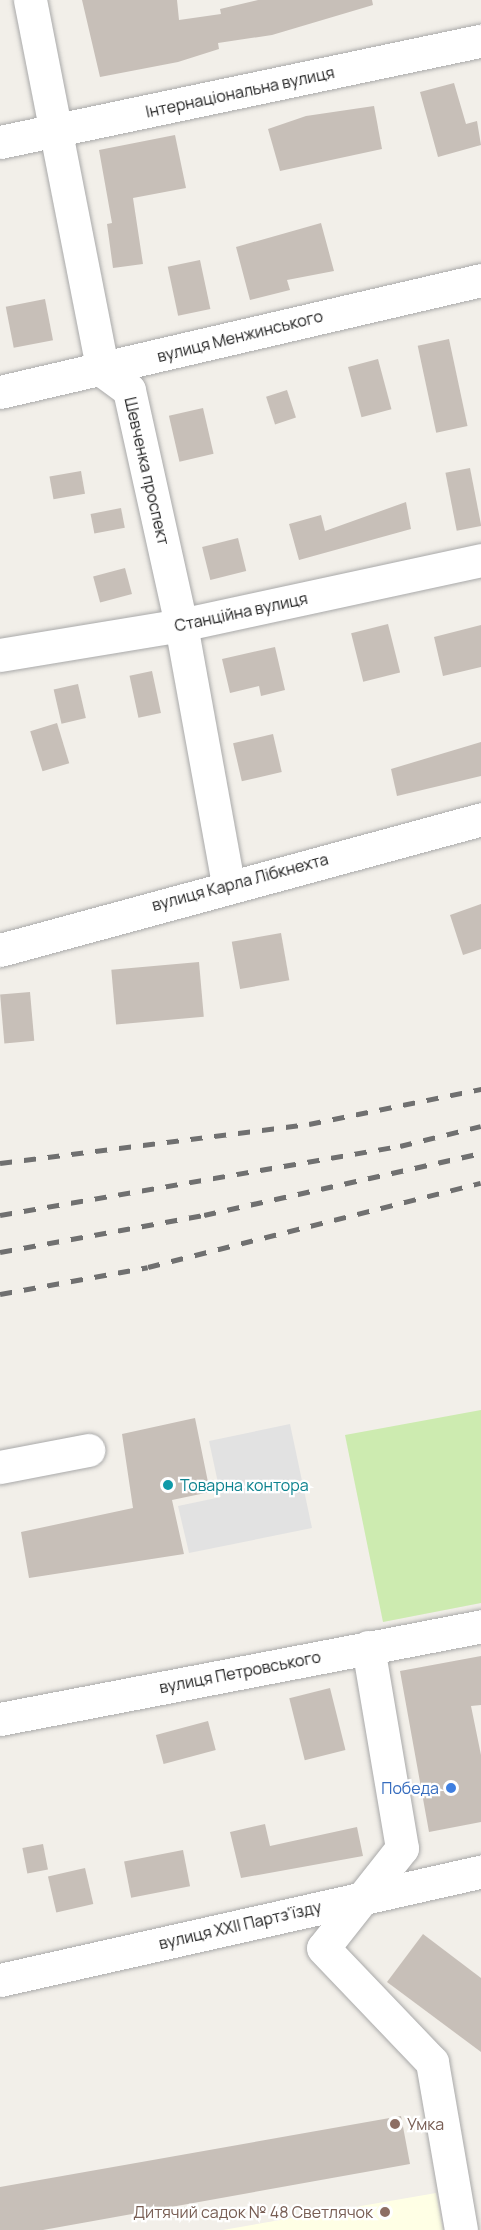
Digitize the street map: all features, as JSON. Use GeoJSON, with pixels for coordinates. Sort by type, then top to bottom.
{"type":"FeatureCollection","features":[{"type":"Feature","properties":{"kind":"street"},"geometry":{"type":"LineString","coordinates":[[30,0],[103,371]]}},
{"type":"Feature","properties":{"kind":"street","name":"Інтернаціональна вулиця"},"geometry":{"type":"LineString","coordinates":[[0,142],[481,41]]}},
{"type":"Feature","properties":{"kind":"street","name":"вулиця Менжинського"},"geometry":{"type":"LineString","coordinates":[[0,392],[103,371],[481,280]]}},
{"type":"Feature","properties":{"kind":"street","name":"Шевченка проспект"},"geometry":{"type":"LineString","coordinates":[[103,371],[129,390],[181,625],[228,884]]}},
{"type":"Feature","properties":{"kind":"street","name":"Станційна вулиця"},"geometry":{"type":"LineString","coordinates":[[0,655],[181,625],[481,560]]}},
{"type":"Feature","properties":{"kind":"street","name":"вулиця Карла Лібкнехта"},"geometry":{"type":"LineString","coordinates":[[0,950],[228,884],[481,819]]}},
{"type":"Feature","properties":{"kind":"street"},"geometry":{"type":"LineString","coordinates":[[0,1467],[88,1450]]}},
{"type":"Feature","properties":{"kind":"street","name":"вулиця Петровського"},"geometry":{"type":"LineString","coordinates":[[0,1719],[481,1626]]}},
{"type":"Feature","properties":{"kind":"street"},"geometry":{"type":"LineString","coordinates":[[368,1647],[402,1848],[323,1948],[432,2062],[460,2230]]}},
{"type":"Feature","properties":{"kind":"street","name":"вулиця XXII Партз'їзду"},"geometry":{"type":"LineString","coordinates":[[0,1980],[481,1872]]}},
{"type":"Feature","properties":{"kind":"shaded area"},"geometry":{"type":"Polygon","coordinates":[[[290,1424],[312,1528],[189,1553],[178,1506],[221,1497],[209,1441],[290,1424]]]}},
{"type":"Feature","properties":{"kind":"shaded area","name":"Дитячий садок № 48 Светлячок"},"geometry":{"type":"Polygon","coordinates":[[[436,2193],[443,2230],[223,2230],[436,2193]]]}},
{"type":"Feature","properties":{"kind":"green space"},"geometry":{"type":"Polygon","coordinates":[[[481,1410],[481,1603],[383,1622],[345,1435],[481,1410]]]}},
{"type":"Feature","properties":{"kind":"building"},"geometry":{"type":"Polygon","coordinates":[[[82,0],[177,0],[179,20],[221,14],[220,9],[258,0],[372,0],[373,5],[272,35],[218,43],[219,49],[178,62],[100,77],[82,0]]]}},
{"type":"Feature","properties":{"kind":"building"},"geometry":{"type":"Polygon","coordinates":[[[454,83],[466,124],[477,121],[481,145],[438,157],[420,92],[454,83]]]}},
{"type":"Feature","properties":{"kind":"building"},"geometry":{"type":"Polygon","coordinates":[[[374,106],[382,149],[280,171],[268,129],[306,116],[374,106]]]}},
{"type":"Feature","properties":{"kind":"building"},"geometry":{"type":"Polygon","coordinates":[[[175,135],[186,188],[133,198],[143,264],[113,268],[107,224],[112,223],[99,150],[175,135]]]}},
{"type":"Feature","properties":{"kind":"building"},"geometry":{"type":"Polygon","coordinates":[[[321,223],[334,271],[287,280],[290,290],[250,300],[236,247],[321,223]]]}},
{"type":"Feature","properties":{"kind":"building"},"geometry":{"type":"Polygon","coordinates":[[[200,260],[210,309],[178,316],[168,267],[200,260]]]}},
{"type":"Feature","properties":{"kind":"building"},"geometry":{"type":"Polygon","coordinates":[[[45,299],[53,340],[14,348],[6,307],[45,299]]]}},
{"type":"Feature","properties":{"kind":"building"},"geometry":{"type":"Polygon","coordinates":[[[449,339],[468,426],[436,433],[418,346],[449,339]]]}},
{"type":"Feature","properties":{"kind":"building"},"geometry":{"type":"Polygon","coordinates":[[[378,359],[391,409],[362,417],[348,367],[378,359]]]}},
{"type":"Feature","properties":{"kind":"building"},"geometry":{"type":"Polygon","coordinates":[[[287,390],[296,418],[275,424],[266,397],[287,390]]]}},
{"type":"Feature","properties":{"kind":"building"},"geometry":{"type":"Polygon","coordinates":[[[203,408],[214,454],[179,462],[169,416],[203,408]]]}},
{"type":"Feature","properties":{"kind":"building"},"geometry":{"type":"Polygon","coordinates":[[[470,468],[481,526],[457,531],[445,473],[470,468]]]}},
{"type":"Feature","properties":{"kind":"building"},"geometry":{"type":"Polygon","coordinates":[[[81,471],[85,494],[53,499],[49,477],[81,471]]]}},
{"type":"Feature","properties":{"kind":"building"},"geometry":{"type":"Polygon","coordinates":[[[406,502],[411,529],[299,560],[289,524],[321,515],[325,531],[406,502]]]}},
{"type":"Feature","properties":{"kind":"building"},"geometry":{"type":"Polygon","coordinates":[[[121,508],[125,528],[94,534],[91,514],[121,508]]]}},
{"type":"Feature","properties":{"kind":"building"},"geometry":{"type":"Polygon","coordinates":[[[238,538],[246,571],[210,580],[202,547],[238,538]]]}},
{"type":"Feature","properties":{"kind":"building"},"geometry":{"type":"Polygon","coordinates":[[[125,568],[132,594],[100,603],[93,577],[125,568]]]}},
{"type":"Feature","properties":{"kind":"building"},"geometry":{"type":"Polygon","coordinates":[[[388,624],[400,673],[363,682],[351,633],[388,624]]]}},
{"type":"Feature","properties":{"kind":"building"},"geometry":{"type":"Polygon","coordinates":[[[481,625],[481,667],[443,676],[434,637],[481,625]]]}},
{"type":"Feature","properties":{"kind":"building"},"geometry":{"type":"Polygon","coordinates":[[[275,647],[285,690],[261,696],[259,686],[230,693],[222,659],[275,647]]]}},
{"type":"Feature","properties":{"kind":"building"},"geometry":{"type":"Polygon","coordinates":[[[152,671],[161,713],[138,718],[130,676],[152,671]]]}},
{"type":"Feature","properties":{"kind":"building"},"geometry":{"type":"Polygon","coordinates":[[[78,684],[86,718],[62,724],[54,690],[78,684]]]}},
{"type":"Feature","properties":{"kind":"building"},"geometry":{"type":"Polygon","coordinates":[[[57,723],[69,763],[43,771],[30,731],[57,723]]]}},
{"type":"Feature","properties":{"kind":"building"},"geometry":{"type":"Polygon","coordinates":[[[273,734],[282,772],[242,781],[233,743],[273,734]]]}},
{"type":"Feature","properties":{"kind":"building"},"geometry":{"type":"Polygon","coordinates":[[[481,742],[481,776],[397,796],[391,769],[481,742]]]}},
{"type":"Feature","properties":{"kind":"building"},"geometry":{"type":"Polygon","coordinates":[[[481,904],[481,949],[463,955],[450,915],[481,904]]]}},
{"type":"Feature","properties":{"kind":"building"},"geometry":{"type":"Polygon","coordinates":[[[281,933],[289,980],[240,989],[232,942],[281,933]]]}},
{"type":"Feature","properties":{"kind":"building"},"geometry":{"type":"Polygon","coordinates":[[[199,962],[204,1017],[116,1024],[111,970],[199,962]]]}},
{"type":"Feature","properties":{"kind":"building"},"geometry":{"type":"Polygon","coordinates":[[[30,992],[34,1041],[4,1043],[0,995],[30,992]]]}},
{"type":"Feature","properties":{"kind":"building"},"geometry":{"type":"Polygon","coordinates":[[[195,1418],[210,1492],[172,1500],[184,1554],[29,1578],[21,1532],[133,1508],[122,1434],[195,1418]]]}},
{"type":"Feature","properties":{"kind":"building"},"geometry":{"type":"Polygon","coordinates":[[[481,1656],[481,1705],[471,1706],[481,1755],[481,1822],[429,1832],[400,1671],[481,1656]]]}},
{"type":"Feature","properties":{"kind":"building"},"geometry":{"type":"Polygon","coordinates":[[[330,1688],[345,1750],[305,1760],[289,1698],[330,1688]]]}},
{"type":"Feature","properties":{"kind":"building"},"geometry":{"type":"Polygon","coordinates":[[[208,1721],[216,1750],[164,1764],[156,1735],[208,1721]]]}},
{"type":"Feature","properties":{"kind":"building"},"geometry":{"type":"Polygon","coordinates":[[[265,1824],[270,1846],[357,1827],[363,1856],[241,1878],[230,1832],[265,1824]]]}},
{"type":"Feature","properties":{"kind":"building"},"geometry":{"type":"Polygon","coordinates":[[[43,1844],[48,1870],[27,1874],[22,1848],[43,1844]]]}},
{"type":"Feature","properties":{"kind":"building"},"geometry":{"type":"Polygon","coordinates":[[[183,1850],[190,1886],[131,1898],[124,1861],[183,1850]]]}},
{"type":"Feature","properties":{"kind":"building"},"geometry":{"type":"Polygon","coordinates":[[[85,1868],[93,1904],[56,1913],[48,1877],[85,1868]]]}},
{"type":"Feature","properties":{"kind":"building"},"geometry":{"type":"Polygon","coordinates":[[[423,1934],[481,1978],[481,2052],[387,1982],[423,1934]]]}},
{"type":"Feature","properties":{"kind":"building"},"geometry":{"type":"Polygon","coordinates":[[[401,2116],[410,2164],[43,2230],[0,2230],[0,2187],[401,2116]]]}},
{"type":"Feature","properties":{"kind":"railway"},"geometry":{"type":"LineString","coordinates":[[0,1163],[309,1124],[481,1089]]}},
{"type":"Feature","properties":{"kind":"railway"},"geometry":{"type":"LineString","coordinates":[[0,1215],[400,1146],[481,1126]]}},
{"type":"Feature","properties":{"kind":"railway"},"geometry":{"type":"LineString","coordinates":[[0,1252],[204,1215],[481,1153]]}},
{"type":"Feature","properties":{"kind":"railway"},"geometry":{"type":"LineString","coordinates":[[0,1294],[148,1267],[481,1183]]}},
{"type":"Feature","properties":{"kind":"place","name":"Товарна контора"},"geometry":{"type":"Point","coordinates":[168,1485]}},
{"type":"Feature","properties":{"kind":"place","name":"Победа"},"geometry":{"type":"Point","coordinates":[451,1788]}},
{"type":"Feature","properties":{"kind":"place","name":"Умка"},"geometry":{"type":"Point","coordinates":[395,2124]}},
{"type":"Feature","properties":{"kind":"place","name":"Дитячий садок № 48 Светлячок"},"geometry":{"type":"Point","coordinates":[385,2212]}}]}
